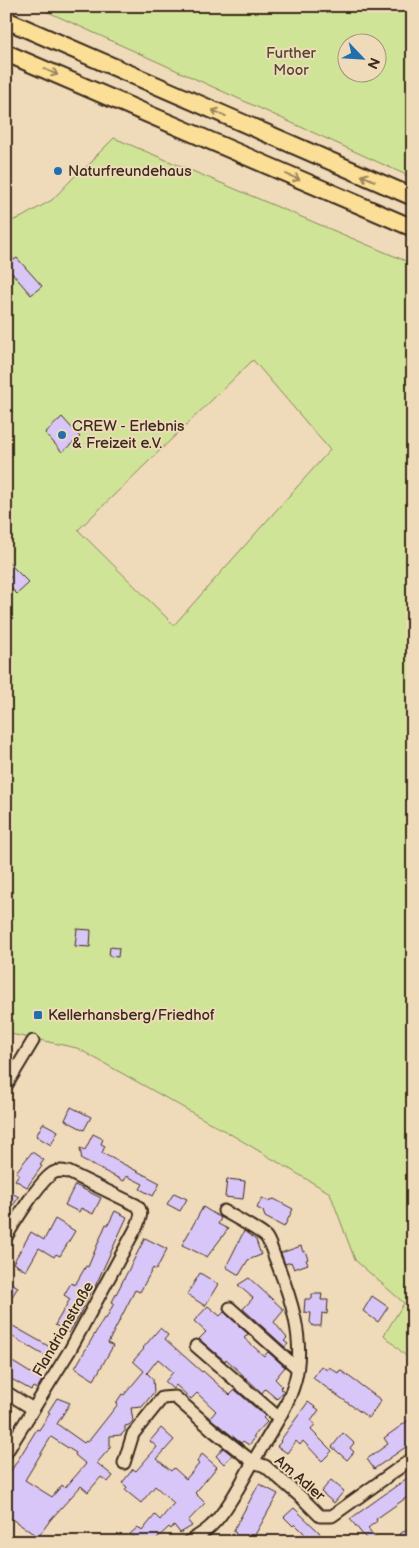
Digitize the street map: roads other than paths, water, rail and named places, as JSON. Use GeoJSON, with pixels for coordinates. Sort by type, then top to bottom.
{"type":"FeatureCollection","features":[{"type":"Feature","properties":{"kind":"highway"},"geometry":{"type":"LineString","coordinates":[[6,20],[413,197]]}},
{"type":"Feature","properties":{"kind":"highway"},"geometry":{"type":"LineString","coordinates":[[6,52],[413,228]]}},
{"type":"Feature","properties":{"kind":"street"},"geometry":{"type":"LineString","coordinates":[[6,1086],[33,1041]]}},
{"type":"Feature","properties":{"kind":"street","name":"Flandrianstraße"},"geometry":{"type":"LineString","coordinates":[[6,1237],[26,1205],[48,1177],[61,1170],[136,1205],[140,1208],[141,1213],[137,1226],[89,1317],[6,1453]]}},
{"type":"Feature","properties":{"kind":"street"},"geometry":{"type":"LineString","coordinates":[[124,1463],[133,1434],[162,1398],[175,1396],[215,1432],[253,1462],[279,1418],[295,1381],[298,1340],[291,1302],[266,1236],[224,1211]]}},
{"type":"Feature","properties":{"kind":"street"},"geometry":{"type":"LineString","coordinates":[[230,1308],[297,1368]]}},
{"type":"Feature","properties":{"kind":"street"},"geometry":{"type":"LineString","coordinates":[[196,1346],[279,1418]]}},
{"type":"Feature","properties":{"kind":"street"},"geometry":{"type":"LineString","coordinates":[[6,1392],[33,1408]]}},
{"type":"Feature","properties":{"kind":"street","name":"Am Adler"},"geometry":{"type":"LineString","coordinates":[[188,1542],[202,1534],[220,1516],[253,1462],[265,1466],[320,1516],[332,1516],[413,1458]]}},
{"type":"Feature","properties":{"kind":"place","name":"Naturfreundehaus"},"geometry":{"type":"Point","coordinates":[58,171]}},
{"type":"Feature","properties":{"kind":"place","name":"CREW - Erlebnis & Freizeit e.V."},"geometry":{"type":"Point","coordinates":[62,435]}},
{"type":"Feature","properties":{"kind":"place","name":"Kellerhansberg/Friedhof"},"geometry":{"type":"Point","coordinates":[38,1015]}},
{"type":"Feature","properties":{"kind":"park label","name":"Further Moor"},"geometry":{"type":"Point","coordinates":[291,62]}}]}
